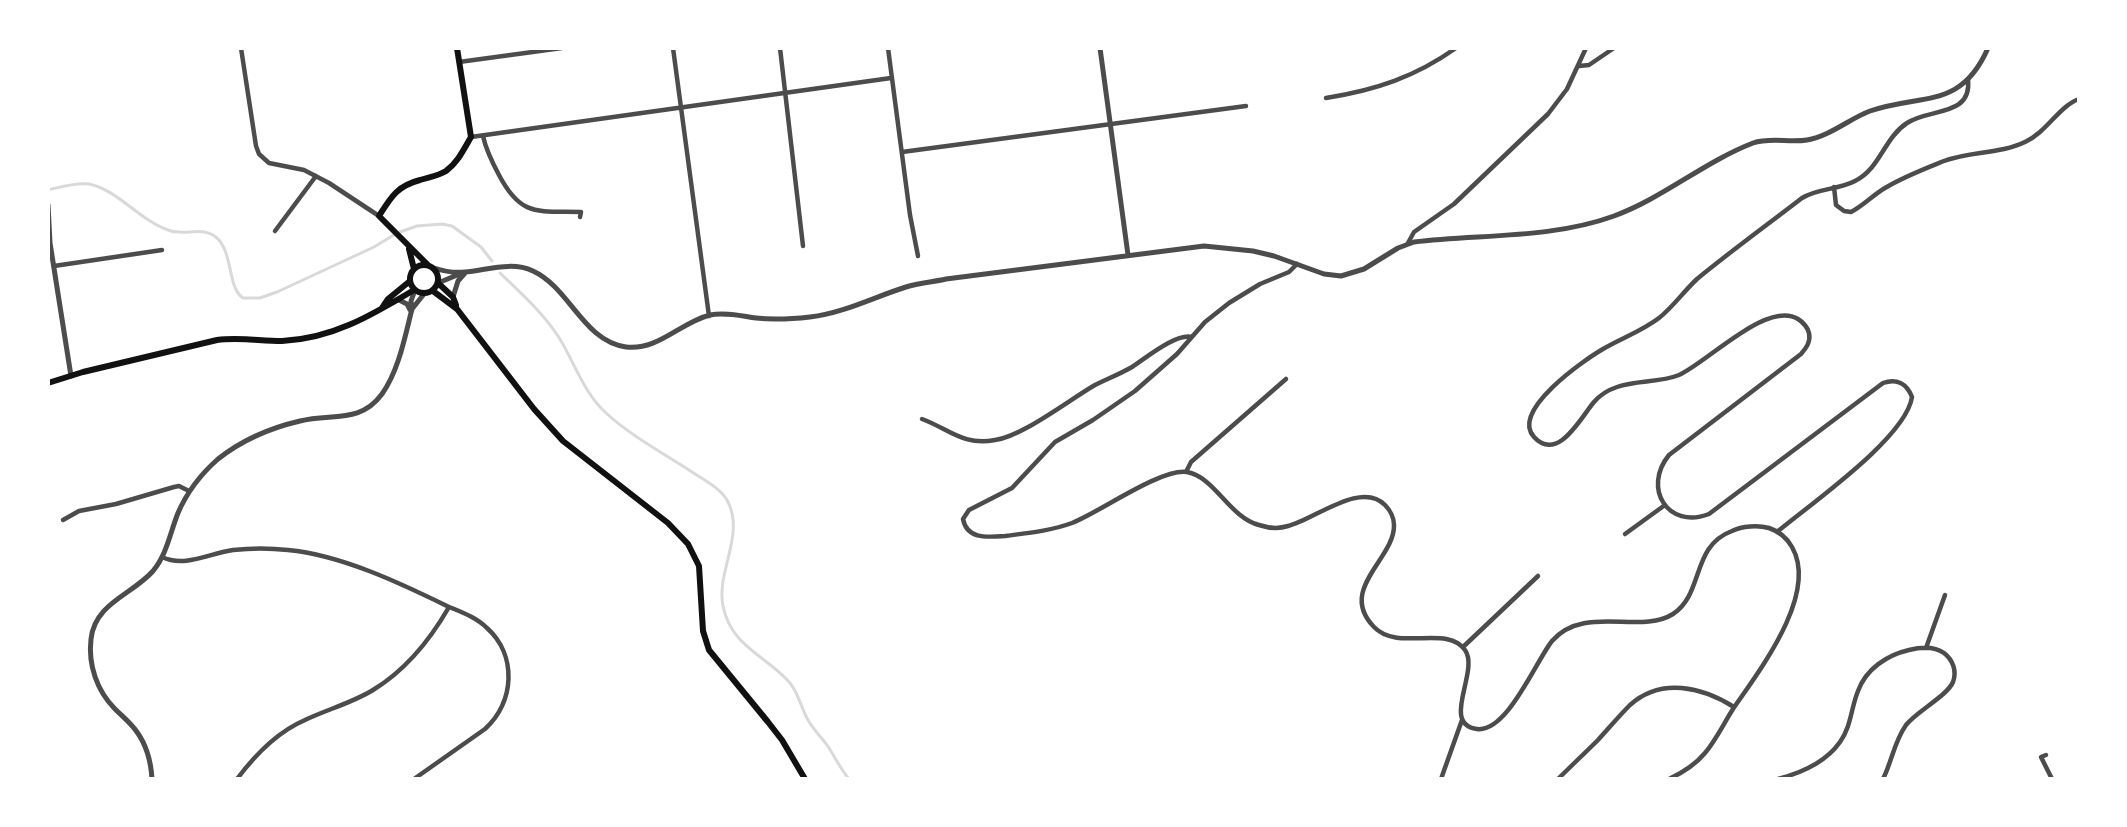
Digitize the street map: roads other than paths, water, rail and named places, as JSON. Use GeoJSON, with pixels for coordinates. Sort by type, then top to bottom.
{"type":"FeatureCollection","features":[{"type":"Feature","properties":{"kind":"main road"},"geometry":{"type":"LineString","coordinates":[[410,281],[414,290],[424,294],[433,291],[439,276],[379,216],[399,189],[438,175],[454,165],[471,137],[457,48]]}},
{"type":"Feature","properties":{"kind":"main road"},"geometry":{"type":"LineString","coordinates":[[381,308],[388,299],[410,281],[414,269],[407,246]]}},
{"type":"Feature","properties":{"kind":"main road"},"geometry":{"type":"LineString","coordinates":[[414,269],[421,265],[431,267]]}},
{"type":"Feature","properties":{"kind":"main road"},"geometry":{"type":"LineString","coordinates":[[438,283],[453,297],[457,309]]}},
{"type":"Feature","properties":{"kind":"main road"},"geometry":{"type":"LineString","coordinates":[[48,383],[203,343],[233,338],[281,341],[318,336],[356,323],[414,290]]}},
{"type":"Feature","properties":{"kind":"main road"},"geometry":{"type":"LineString","coordinates":[[433,291],[457,309],[534,409],[558,436],[603,474],[668,523],[688,544],[699,566],[703,631],[709,650],[782,740],[805,779]]}},
{"type":"Feature","properties":{"kind":"street"},"geometry":{"type":"LineString","coordinates":[[241,48],[259,154],[269,164],[298,168],[316,176],[379,216]]}},
{"type":"Feature","properties":{"kind":"street"},"geometry":{"type":"LineString","coordinates":[[459,62],[562,48]]}},
{"type":"Feature","properties":{"kind":"street"},"geometry":{"type":"LineString","coordinates":[[673,48],[709,316]]}},
{"type":"Feature","properties":{"kind":"street"},"geometry":{"type":"LineString","coordinates":[[780,48],[803,246]]}},
{"type":"Feature","properties":{"kind":"street"},"geometry":{"type":"LineString","coordinates":[[888,48],[918,256]]}},
{"type":"Feature","properties":{"kind":"street"},"geometry":{"type":"LineString","coordinates":[[1100,48],[1128,255]]}},
{"type":"Feature","properties":{"kind":"street"},"geometry":{"type":"LineString","coordinates":[[1326,98],[1378,88],[1399,80],[1456,48]]}},
{"type":"Feature","properties":{"kind":"street"},"geometry":{"type":"LineString","coordinates":[[1408,243],[1414,232],[1454,204],[1542,120],[1568,89],[1586,48]]}},
{"type":"Feature","properties":{"kind":"street"},"geometry":{"type":"LineString","coordinates":[[1579,66],[1589,65],[1614,48]]}},
{"type":"Feature","properties":{"kind":"street"},"geometry":{"type":"LineString","coordinates":[[438,283],[464,272],[511,266],[532,270],[558,289],[591,329],[609,342],[625,347],[649,345],[709,316],[720,314],[772,319],[812,317],[839,311],[907,287],[973,275],[1204,246],[1244,249],[1274,256],[1324,274],[1341,276],[1364,269],[1408,243],[1536,231],[1605,219],[1633,207],[1749,144],[1764,140],[1810,139],[1869,111],[1942,95],[1968,80],[1977,70],[1988,48]]}},
{"type":"Feature","properties":{"kind":"street"},"geometry":{"type":"LineString","coordinates":[[471,137],[891,78]]}},
{"type":"Feature","properties":{"kind":"street"},"geometry":{"type":"LineString","coordinates":[[1777,532],[1850,474],[1884,442],[1910,407],[1912,397],[1905,386],[1893,381],[1879,385],[1709,514],[1694,518],[1683,517],[1673,512],[1665,505],[1658,485],[1658,474],[1669,455],[1801,354],[1808,343],[1809,334],[1800,320],[1785,315],[1764,320],[1751,326],[1705,360],[1681,374],[1667,379],[1626,384],[1610,390],[1598,398],[1569,434],[1557,444],[1545,444],[1534,438],[1528,427],[1530,415],[1539,402],[1577,367],[1604,349],[1651,324],[1708,270],[1802,198],[1815,191],[1849,184],[1863,176],[1877,161],[1892,137],[1905,124],[1922,115],[1961,104],[1969,90],[1968,80]]}},
{"type":"Feature","properties":{"kind":"street"},"geometry":{"type":"LineString","coordinates":[[1834,187],[1836,205],[1844,211],[1851,212],[1890,185],[1945,161],[1977,152],[2011,148],[2027,141],[2041,132],[2071,102],[2079,99]]}},
{"type":"Feature","properties":{"kind":"street"},"geometry":{"type":"LineString","coordinates":[[902,152],[1246,105]]}},
{"type":"Feature","properties":{"kind":"street"},"geometry":{"type":"LineString","coordinates":[[483,136],[485,148],[508,192],[521,205],[538,211],[580,212],[580,217]]}},
{"type":"Feature","properties":{"kind":"street"},"geometry":{"type":"LineString","coordinates":[[275,231],[316,176]]}},
{"type":"Feature","properties":{"kind":"street"},"geometry":{"type":"LineString","coordinates":[[48,205],[54,266],[71,376]]}},
{"type":"Feature","properties":{"kind":"street"},"geometry":{"type":"LineString","coordinates":[[54,266],[162,250]]}},
{"type":"Feature","properties":{"kind":"street"},"geometry":{"type":"LineString","coordinates":[[1297,264],[1289,272],[1260,284],[1236,298],[1211,317],[1167,363],[1128,397],[1055,442],[1012,488],[969,510],[964,514],[963,523],[967,531],[984,537],[1051,530],[1092,514],[1143,485],[1166,475],[1186,472],[1204,480],[1244,518],[1261,526],[1280,528],[1294,525],[1338,504],[1359,497],[1382,502],[1391,513],[1394,529],[1362,590],[1362,601],[1368,619],[1378,631],[1389,637],[1454,641],[1463,647],[1469,661],[1467,682],[1460,705],[1462,720],[1440,779]]}},
{"type":"Feature","properties":{"kind":"street"},"geometry":{"type":"LineString","coordinates":[[431,267],[464,272]]}},
{"type":"Feature","properties":{"kind":"street"},"geometry":{"type":"LineString","coordinates":[[453,297],[458,281],[464,272]]}},
{"type":"Feature","properties":{"kind":"street"},"geometry":{"type":"LineString","coordinates":[[412,311],[411,301],[414,290]]}},
{"type":"Feature","properties":{"kind":"street"},"geometry":{"type":"LineString","coordinates":[[152,779],[149,756],[141,737],[110,704],[99,686],[93,667],[91,639],[94,624],[103,610],[144,580],[162,558],[189,491],[220,458],[259,435],[300,421],[353,415],[368,409],[380,397],[388,384],[398,358],[412,311],[424,294]]}},
{"type":"Feature","properties":{"kind":"street"},"geometry":{"type":"LineString","coordinates":[[399,300],[407,304],[412,311]]}},
{"type":"Feature","properties":{"kind":"street"},"geometry":{"type":"LineString","coordinates":[[922,419],[960,438],[985,441],[1003,438],[1129,368],[1161,347],[1186,336],[1192,337]]}},
{"type":"Feature","properties":{"kind":"street"},"geometry":{"type":"LineString","coordinates":[[1186,472],[1191,462],[1286,379]]}},
{"type":"Feature","properties":{"kind":"street"},"geometry":{"type":"LineString","coordinates":[[63,520],[79,511],[116,504],[174,487],[179,486],[189,491]]}},
{"type":"Feature","properties":{"kind":"street"},"geometry":{"type":"LineString","coordinates":[[1626,534],[1665,505]]}},
{"type":"Feature","properties":{"kind":"street"},"geometry":{"type":"LineString","coordinates":[[1462,720],[1469,727],[1479,729],[1485,729],[1498,720],[1528,682],[1549,645],[1565,630],[1584,623],[1656,620],[1672,615],[1684,603],[1702,560],[1714,542],[1721,536],[1740,528],[1768,528],[1783,536],[1791,545],[1797,559],[1799,580],[1796,595],[1768,656],[1706,753],[1690,767],[1669,779]]}},
{"type":"Feature","properties":{"kind":"street"},"geometry":{"type":"LineString","coordinates":[[162,558],[182,562],[235,550],[309,552],[382,575],[482,624],[498,640],[506,658],[509,674],[503,705],[492,723],[414,779]]}},
{"type":"Feature","properties":{"kind":"street"},"geometry":{"type":"LineString","coordinates":[[1463,647],[1538,576]]}},
{"type":"Feature","properties":{"kind":"street"},"geometry":{"type":"LineString","coordinates":[[1926,648],[1945,595]]}},
{"type":"Feature","properties":{"kind":"street"},"geometry":{"type":"LineString","coordinates":[[237,779],[261,750],[287,730],[364,695],[391,677],[420,651],[449,607]]}},
{"type":"Feature","properties":{"kind":"street"},"geometry":{"type":"LineString","coordinates":[[1778,779],[1815,764],[1839,744],[1849,727],[1858,692],[1871,670],[1893,655],[1912,649],[1937,649],[1950,659],[1954,668],[1953,682],[1947,690],[1908,723],[1891,754],[1883,779]]}},
{"type":"Feature","properties":{"kind":"street"},"geometry":{"type":"LineString","coordinates":[[1558,779],[1631,704],[1652,693],[1686,687],[1713,696],[1734,707]]}},
{"type":"Feature","properties":{"kind":"street"},"geometry":{"type":"LineString","coordinates":[[2046,755],[2041,757],[2052,779]]}},
{"type":"Feature","properties":{"kind":"waterway"},"geometry":{"type":"LineString","coordinates":[[48,190],[74,184],[89,184],[110,192],[157,225],[168,230],[214,235],[227,255],[235,287],[243,298],[260,298],[277,292],[374,247],[397,233],[417,226],[442,224],[452,226],[481,247],[492,261]]}},
{"type":"Feature","properties":{"kind":"waterway"},"geometry":{"type":"LineString","coordinates":[[500,273],[552,327],[598,405],[637,437],[711,484],[727,500],[732,513],[733,526],[722,593],[727,620],[742,641],[790,683],[810,723],[849,779]]}}]}
